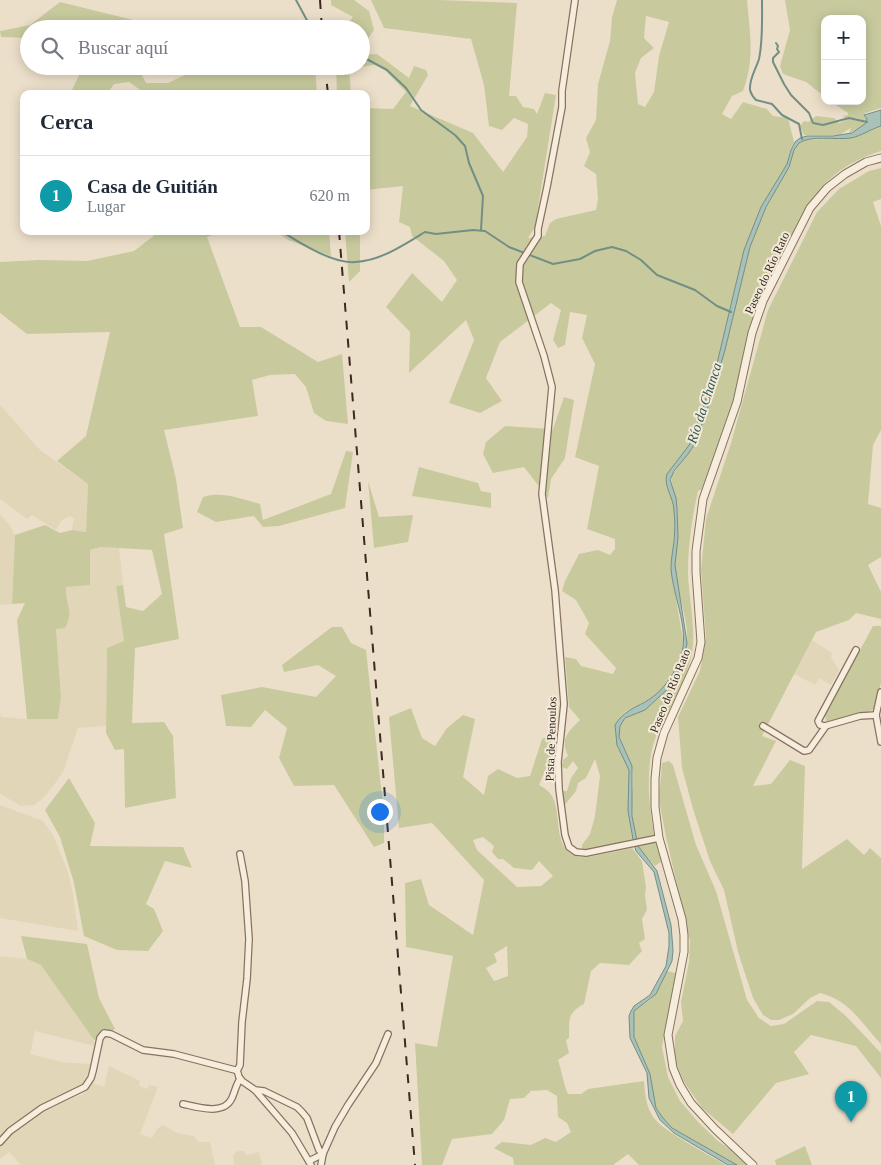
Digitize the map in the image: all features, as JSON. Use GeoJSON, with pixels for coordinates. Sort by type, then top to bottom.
{"type":"FeatureCollection","features":[{"type":"Feature","properties":{"kind":"street","name":"Pista de Penoulos"},"geometry":{"type":"LineString","coordinates":[[576,0],[562,91],[562,107],[538,236],[520,264],[519,282],[544,356],[552,387],[542,494],[555,590],[564,704],[558,771],[559,789],[565,835],[569,846],[576,852],[586,853],[656,838]]}},
{"type":"Feature","properties":{"kind":"street","name":"Paseo do Río Rato"},"geometry":{"type":"LineString","coordinates":[[753,1165],[691,1103],[680,1085],[673,1068],[668,1034],[684,952],[684,935],[682,919],[656,838],[654,779],[657,758],[664,733],[698,658],[701,642],[696,551],[702,506],[737,402],[752,333],[763,301],[810,208],[827,188],[845,174],[866,162],[881,158]]}},
{"type":"Feature","properties":{"kind":"street"},"geometry":{"type":"LineString","coordinates":[[856,650],[818,721],[820,725],[826,726],[860,716],[876,714]]}},
{"type":"Feature","properties":{"kind":"street"},"geometry":{"type":"LineString","coordinates":[[881,692],[876,714],[881,742]]}},
{"type":"Feature","properties":{"kind":"street"},"geometry":{"type":"LineString","coordinates":[[763,726],[804,752],[809,750],[826,726]]}},
{"type":"Feature","properties":{"kind":"street"},"geometry":{"type":"LineString","coordinates":[[240,854],[245,881],[249,940],[240,1065],[237,1070],[240,1079],[255,1090],[292,1133],[310,1163],[323,1154]]}},
{"type":"Feature","properties":{"kind":"street"},"geometry":{"type":"LineString","coordinates":[[0,1142],[10,1131],[42,1108],[80,1090],[87,1084],[93,1070],[100,1038],[104,1033],[111,1034],[143,1050],[174,1054],[237,1070]]}},
{"type":"Feature","properties":{"kind":"street"},"geometry":{"type":"LineString","coordinates":[[321,1165],[323,1154],[348,1105],[380,1056],[388,1034]]}},
{"type":"Feature","properties":{"kind":"street"},"geometry":{"type":"LineString","coordinates":[[183,1104],[206,1109],[224,1106],[232,1098],[240,1079]]}},
{"type":"Feature","properties":{"kind":"street"},"geometry":{"type":"LineString","coordinates":[[255,1090],[264,1091],[297,1107],[307,1118],[319,1150],[323,1154]]}},
{"type":"Feature","properties":{"kind":"shaded area"},"geometry":{"type":"Polygon","coordinates":[[[0,405],[40,450],[88,484],[86,532],[72,530],[74,519],[70,516],[62,520],[56,530],[32,515],[27,519],[0,499],[0,405]]]}},
{"type":"Feature","properties":{"kind":"shaded area"},"geometry":{"type":"Polygon","coordinates":[[[0,515],[8,523],[15,535],[12,604],[0,605],[0,515]]]}},
{"type":"Feature","properties":{"kind":"shaded area"},"geometry":{"type":"Polygon","coordinates":[[[101,547],[119,548],[123,585],[116,586],[124,642],[107,648],[106,726],[78,728],[63,772],[53,786],[34,805],[21,806],[0,794],[0,715],[2,717],[27,719],[58,719],[61,697],[56,629],[70,608],[65,599],[66,587],[89,550],[101,547]]]}},
{"type":"Feature","properties":{"kind":"shaded area"},"geometry":{"type":"Polygon","coordinates":[[[812,640],[832,653],[831,657],[839,670],[831,685],[819,678],[815,685],[794,674],[812,640]]]}},
{"type":"Feature","properties":{"kind":"shaded area"},"geometry":{"type":"Polygon","coordinates":[[[0,805],[43,821],[53,835],[68,872],[78,931],[0,918],[0,805]]]}},
{"type":"Feature","properties":{"kind":"shaded area"},"geometry":{"type":"Polygon","coordinates":[[[0,956],[27,959],[41,965],[94,1040],[94,1046],[35,1031],[30,1054],[62,1062],[90,1064],[90,1069],[81,1086],[55,1097],[22,1118],[0,1139],[0,956]]]}},
{"type":"Feature","properties":{"kind":"shaded area"},"geometry":{"type":"Polygon","coordinates":[[[109,1066],[140,1081],[139,1086],[147,1089],[149,1085],[158,1087],[140,1134],[152,1138],[158,1128],[163,1125],[177,1133],[194,1136],[198,1142],[210,1142],[215,1165],[21,1165],[9,1152],[0,1159],[0,1146],[10,1135],[42,1112],[83,1094],[93,1083],[104,1087],[109,1066]]]}},
{"type":"Feature","properties":{"kind":"shaded area"},"geometry":{"type":"Polygon","coordinates":[[[238,1151],[244,1151],[246,1155],[259,1152],[262,1165],[234,1165],[233,1155],[238,1151]]]}},
{"type":"Feature","properties":{"kind":"green space"},"geometry":{"type":"Polygon","coordinates":[[[331,0],[354,0],[369,11],[374,30],[370,36],[370,20],[351,20],[353,17],[331,5],[331,0]]]}},
{"type":"Feature","properties":{"kind":"green space"},"geometry":{"type":"Polygon","coordinates":[[[371,0],[517,3],[509,96],[516,96],[523,107],[534,109],[537,114],[545,93],[556,95],[535,227],[528,238],[545,236],[550,223],[556,219],[596,210],[598,199],[596,174],[584,166],[590,152],[586,138],[596,120],[598,84],[610,41],[612,17],[617,0],[747,0],[751,46],[747,79],[743,91],[732,96],[722,114],[731,119],[743,102],[767,109],[773,116],[788,118],[794,142],[787,164],[761,207],[744,250],[715,372],[690,444],[667,474],[674,511],[671,569],[683,640],[682,655],[673,675],[657,695],[625,712],[620,717],[617,745],[629,770],[628,811],[633,839],[582,852],[582,845],[590,834],[595,816],[600,776],[595,759],[586,778],[578,783],[576,791],[564,806],[563,791],[567,791],[571,778],[578,768],[573,761],[567,769],[562,767],[563,760],[568,756],[565,740],[569,732],[580,720],[569,707],[565,657],[576,659],[581,666],[613,674],[616,668],[585,634],[589,623],[576,600],[562,591],[579,554],[598,550],[610,555],[615,549],[615,539],[587,529],[599,466],[575,457],[595,364],[582,338],[587,315],[570,312],[565,345],[558,348],[553,340],[561,310],[551,303],[500,342],[486,378],[502,401],[480,413],[449,403],[474,340],[466,320],[409,373],[410,332],[386,307],[412,273],[442,302],[457,280],[444,261],[412,236],[410,227],[399,222],[403,186],[370,190],[370,108],[393,109],[406,92],[379,64],[370,66],[370,54],[377,54],[409,78],[414,66],[426,70],[428,75],[410,106],[473,133],[503,172],[527,137],[528,124],[514,118],[502,130],[489,126],[484,85],[471,39],[384,28],[371,0]],[[646,16],[644,38],[654,48],[641,58],[635,73],[638,104],[645,107],[654,92],[659,56],[669,22],[646,16]]]}},
{"type":"Feature","properties":{"kind":"green space"},"geometry":{"type":"Polygon","coordinates":[[[785,0],[881,0],[881,108],[865,113],[864,115],[867,119],[857,130],[849,133],[851,128],[839,135],[804,135],[800,126],[804,121],[808,122],[816,116],[834,118],[839,123],[846,120],[843,116],[848,115],[848,113],[836,105],[866,105],[866,15],[821,15],[821,94],[806,82],[783,74],[780,66],[790,30],[785,0]]]}},
{"type":"Feature","properties":{"kind":"green space"},"geometry":{"type":"Polygon","coordinates":[[[60,2],[133,20],[37,20],[60,2]]]}},
{"type":"Feature","properties":{"kind":"green space"},"geometry":{"type":"Polygon","coordinates":[[[20,27],[20,38],[1,37],[0,31],[20,27]]]}},
{"type":"Feature","properties":{"kind":"green space"},"geometry":{"type":"Polygon","coordinates":[[[79,75],[142,75],[146,83],[168,83],[185,75],[316,75],[317,90],[140,90],[129,82],[114,84],[110,90],[72,90],[79,75]]]}},
{"type":"Feature","properties":{"kind":"green space"},"geometry":{"type":"Polygon","coordinates":[[[336,75],[349,75],[351,90],[337,90],[336,75]]]}},
{"type":"Feature","properties":{"kind":"green space"},"geometry":{"type":"Polygon","coordinates":[[[881,126],[881,151],[844,168],[819,191],[800,221],[766,287],[750,329],[728,421],[702,489],[698,491],[688,563],[693,634],[692,654],[682,684],[659,730],[651,753],[649,791],[651,817],[654,836],[662,861],[655,866],[641,852],[636,840],[632,813],[633,770],[620,741],[619,731],[625,719],[652,704],[666,689],[678,671],[687,643],[686,624],[676,575],[675,558],[678,515],[672,488],[672,475],[694,445],[705,417],[725,350],[750,247],[766,207],[789,167],[794,150],[802,140],[851,138],[881,126]]]}},
{"type":"Feature","properties":{"kind":"green space"},"geometry":{"type":"Polygon","coordinates":[[[881,168],[881,199],[873,202],[881,226],[881,430],[873,445],[868,504],[881,508],[881,557],[868,565],[881,592],[881,619],[856,613],[849,620],[816,632],[762,736],[776,741],[753,786],[771,784],[790,760],[805,766],[802,869],[847,839],[864,855],[870,848],[881,858],[881,1044],[861,1020],[840,1001],[820,993],[810,998],[793,1014],[779,1020],[771,1020],[763,1015],[753,998],[738,952],[724,890],[710,861],[693,809],[682,768],[678,717],[700,671],[706,638],[701,570],[706,519],[731,443],[768,310],[817,212],[839,189],[869,171],[881,168]]]}},
{"type":"Feature","properties":{"kind":"green space"},"geometry":{"type":"Polygon","coordinates":[[[155,235],[212,235],[207,237],[240,327],[261,327],[318,362],[342,354],[348,424],[326,421],[314,413],[306,387],[295,374],[270,375],[252,380],[258,416],[164,430],[176,479],[183,528],[164,534],[179,639],[135,648],[132,723],[164,722],[173,736],[176,798],[125,808],[124,749],[115,750],[106,733],[107,648],[124,641],[116,586],[123,585],[126,607],[143,611],[162,594],[152,550],[101,547],[90,550],[90,585],[66,587],[69,612],[68,622],[65,628],[56,629],[61,697],[58,719],[27,719],[17,620],[25,603],[12,604],[15,535],[45,525],[60,533],[72,530],[86,532],[88,484],[57,461],[86,436],[110,332],[27,334],[0,313],[0,262],[39,260],[87,261],[134,251],[155,235]]]}},
{"type":"Feature","properties":{"kind":"green space"},"geometry":{"type":"Polygon","coordinates":[[[281,235],[329,235],[331,256],[288,240],[281,235]]]}},
{"type":"Feature","properties":{"kind":"green space"},"geometry":{"type":"Polygon","coordinates":[[[345,235],[360,235],[360,271],[349,282],[345,235]]]}},
{"type":"Feature","properties":{"kind":"green space"},"geometry":{"type":"Polygon","coordinates":[[[564,397],[574,400],[565,458],[551,479],[548,498],[524,467],[493,473],[483,454],[486,442],[505,426],[553,429],[564,397]]]}},
{"type":"Feature","properties":{"kind":"green space"},"geometry":{"type":"Polygon","coordinates":[[[346,451],[353,452],[345,508],[279,526],[263,527],[254,516],[216,522],[197,512],[203,497],[224,495],[260,504],[263,520],[331,494],[346,451]]]}},
{"type":"Feature","properties":{"kind":"green space"},"geometry":{"type":"Polygon","coordinates":[[[419,467],[478,483],[481,491],[491,493],[491,508],[412,496],[419,467]]]}},
{"type":"Feature","properties":{"kind":"green space"},"geometry":{"type":"Polygon","coordinates":[[[368,481],[379,517],[413,515],[408,542],[374,548],[368,481]]]}},
{"type":"Feature","properties":{"kind":"green space"},"geometry":{"type":"Polygon","coordinates":[[[873,626],[881,626],[881,683],[874,709],[835,721],[826,721],[825,715],[873,626]]]}},
{"type":"Feature","properties":{"kind":"green space"},"geometry":{"type":"Polygon","coordinates":[[[332,627],[342,627],[351,643],[366,650],[384,814],[384,843],[374,847],[334,785],[294,786],[279,758],[287,728],[265,710],[251,727],[226,726],[221,695],[262,687],[316,697],[336,676],[318,665],[284,672],[282,665],[332,627]]]}},
{"type":"Feature","properties":{"kind":"green space"},"geometry":{"type":"Polygon","coordinates":[[[411,708],[422,738],[435,746],[447,728],[463,715],[475,719],[463,777],[484,795],[488,776],[498,769],[517,778],[530,776],[542,739],[548,736],[551,740],[551,757],[539,785],[547,790],[553,798],[562,842],[566,849],[572,854],[585,857],[632,848],[642,861],[646,887],[647,910],[642,919],[645,939],[639,943],[642,951],[629,965],[600,963],[591,971],[584,1004],[574,1011],[570,1018],[569,1038],[566,1040],[569,1053],[558,1060],[568,1094],[581,1094],[588,1089],[644,1081],[645,1096],[654,1118],[667,1130],[726,1165],[639,1165],[628,1154],[613,1165],[514,1165],[513,1158],[494,1148],[502,1142],[531,1145],[545,1138],[556,1142],[571,1132],[567,1123],[558,1117],[557,1096],[547,1090],[531,1091],[524,1098],[510,1099],[504,1120],[492,1134],[452,1139],[442,1165],[422,1165],[415,1043],[437,1047],[453,956],[406,947],[405,883],[421,879],[429,905],[473,935],[484,880],[432,823],[399,828],[389,717],[411,708]],[[483,837],[473,840],[477,850],[517,887],[541,886],[553,876],[539,861],[532,870],[514,868],[503,859],[498,859],[492,852],[494,846],[483,837]],[[507,946],[494,954],[497,962],[486,968],[494,981],[508,976],[507,946]]]}},
{"type":"Feature","properties":{"kind":"green space"},"geometry":{"type":"Polygon","coordinates":[[[669,761],[673,765],[696,845],[716,891],[747,1000],[759,1018],[771,1026],[784,1024],[817,1001],[829,1002],[846,1016],[881,1053],[881,1078],[856,1046],[811,1035],[794,1052],[809,1074],[776,1083],[733,1134],[702,1108],[684,1082],[675,1060],[675,1036],[683,1021],[681,1002],[689,962],[690,941],[659,800],[662,763],[669,761]]]}},
{"type":"Feature","properties":{"kind":"green space"},"geometry":{"type":"Polygon","coordinates":[[[69,778],[95,823],[90,846],[183,847],[192,868],[165,861],[146,904],[154,909],[163,931],[148,951],[117,950],[84,936],[74,883],[60,837],[45,810],[69,778]]]}},
{"type":"Feature","properties":{"kind":"green space"},"geometry":{"type":"Polygon","coordinates":[[[21,936],[87,944],[99,998],[115,1029],[94,1040],[41,965],[27,959],[21,936]]]}},
{"type":"Feature","properties":{"kind":"green space"},"geometry":{"type":"Polygon","coordinates":[[[667,971],[676,973],[662,1047],[668,1077],[680,1101],[699,1123],[748,1165],[737,1165],[672,1128],[656,1108],[650,1074],[634,1037],[634,1011],[651,999],[662,983],[667,971]]]}},
{"type":"Feature","properties":{"kind":"green space"},"geometry":{"type":"Polygon","coordinates":[[[805,1146],[812,1165],[776,1165],[775,1160],[805,1146]]]}},
{"type":"Feature","properties":{"kind":"water"},"geometry":{"type":"Polygon","coordinates":[[[881,110],[881,126],[858,136],[851,138],[810,139],[799,143],[794,150],[789,167],[766,207],[750,247],[725,350],[705,417],[694,445],[674,471],[670,480],[676,498],[677,509],[678,537],[675,565],[687,643],[684,658],[672,685],[645,710],[625,718],[620,726],[619,737],[632,766],[632,816],[638,846],[657,871],[671,925],[673,950],[672,961],[656,994],[634,1011],[634,1037],[650,1074],[656,1108],[663,1118],[672,1128],[737,1165],[728,1165],[674,1133],[660,1120],[649,1098],[647,1073],[630,1038],[629,1016],[631,1011],[634,1006],[650,995],[666,966],[669,933],[654,872],[636,851],[628,811],[629,770],[617,745],[615,725],[625,714],[661,690],[679,662],[684,639],[681,615],[672,580],[671,561],[675,523],[666,479],[667,474],[690,444],[696,428],[715,372],[744,250],[761,207],[787,164],[795,142],[807,136],[833,136],[852,133],[866,123],[867,119],[864,115],[881,110]]]}},
{"type":"Feature","properties":{"kind":"waterway"},"geometry":{"type":"LineString","coordinates":[[296,0],[307,20]]}},
{"type":"Feature","properties":{"kind":"waterway"},"geometry":{"type":"LineString","coordinates":[[762,0],[760,52],[750,90],[756,100],[772,104],[782,115],[799,124],[802,139]]}},
{"type":"Feature","properties":{"kind":"waterway"},"geometry":{"type":"LineString","coordinates":[[776,43],[779,52],[773,58],[773,62],[791,95],[809,113],[813,123],[823,125],[849,118],[867,122]]}},
{"type":"Feature","properties":{"kind":"waterway"},"geometry":{"type":"LineString","coordinates":[[370,61],[387,70],[406,88],[421,110],[455,135],[465,146],[469,163],[483,196],[481,230]]}},
{"type":"Feature","properties":{"kind":"waterway"},"geometry":{"type":"LineString","coordinates":[[287,235],[317,252],[346,262],[374,259],[400,247],[425,232],[436,234],[473,230],[485,231],[509,247],[553,264],[580,259],[595,251],[612,247],[626,251],[641,260],[657,275],[695,290],[717,306],[731,312]]}},
{"type":"Feature","properties":{"kind":"railway"},"geometry":{"type":"LineString","coordinates":[[320,0],[321,20]]}},
{"type":"Feature","properties":{"kind":"railway"},"geometry":{"type":"LineString","coordinates":[[326,75],[328,90]]}},
{"type":"Feature","properties":{"kind":"railway"},"geometry":{"type":"LineString","coordinates":[[339,235],[415,1165]]}},
{"type":"Feature","properties":{"kind":"place","name":"Casa de Guitián"},"geometry":{"type":"Point","coordinates":[851,1122]}},
{"type":"Feature","properties":{"kind":"water label","name":"Río da Chanca"},"geometry":{"type":"Point","coordinates":[704,403]}}]}
